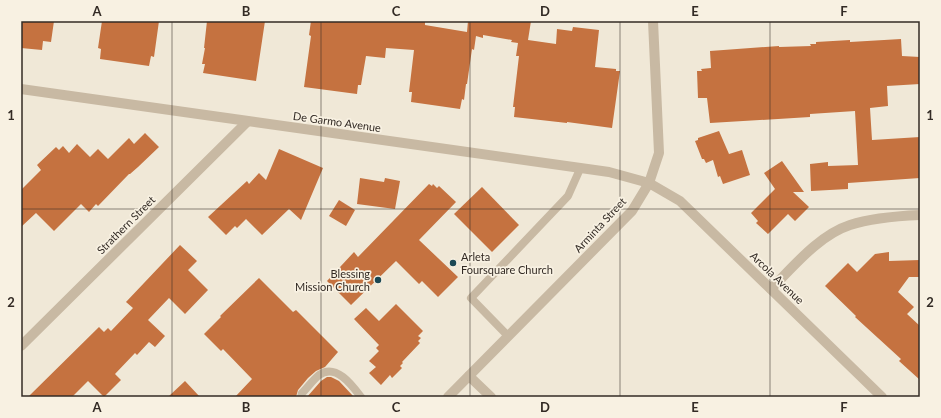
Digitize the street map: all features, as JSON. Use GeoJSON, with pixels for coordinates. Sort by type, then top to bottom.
{"type":"FeatureCollection","features":[{"type":"Feature","properties":{"kind":"street","name":"Arminta Street"},"geometry":{"type":"LineString","coordinates":[[448,397],[632,211],[649,183],[659,153],[653,21]]}},
{"type":"Feature","properties":{"kind":"street","name":"De Garmo Avenue"},"geometry":{"type":"LineString","coordinates":[[21,89],[609,172],[649,183]]}},
{"type":"Feature","properties":{"kind":"street","name":"Strathern Street"},"geometry":{"type":"LineString","coordinates":[[21,346],[247,122]]}},
{"type":"Feature","properties":{"kind":"street","name":"Arcola Avenue"},"geometry":{"type":"LineString","coordinates":[[649,183],[680,201],[882,397]]}},
{"type":"Feature","properties":{"kind":"street"},"geometry":{"type":"LineString","coordinates":[[771,289],[806,253],[829,236],[849,225],[893,217],[920,215]]}},
{"type":"Feature","properties":{"kind":"street"},"geometry":{"type":"LineString","coordinates":[[469,376],[491,397]]}},
{"type":"Feature","properties":{"kind":"lane"},"geometry":{"type":"LineString","coordinates":[[508,336],[470,298],[568,196],[580,168]]}},
{"type":"Feature","properties":{"kind":"lane"},"geometry":{"type":"LineString","coordinates":[[301,397],[302,393],[320,374],[331,372],[342,375],[362,397]]}},
{"type":"Feature","properties":{"kind":"building"},"geometry":{"type":"Polygon","coordinates":[[[21,21],[54,21],[51,42],[43,41],[42,50],[21,48],[21,21]]]}},
{"type":"Feature","properties":{"kind":"building"},"geometry":{"type":"Polygon","coordinates":[[[102,21],[159,21],[154,57],[151,56],[149,66],[100,59],[101,49],[98,48],[102,21]]]}},
{"type":"Feature","properties":{"kind":"building"},"geometry":{"type":"Polygon","coordinates":[[[207,21],[265,21],[256,81],[203,73],[205,64],[202,64],[207,21]]]}},
{"type":"Feature","properties":{"kind":"building"},"geometry":{"type":"Polygon","coordinates":[[[311,21],[425,21],[425,25],[467,32],[468,21],[531,21],[528,40],[556,44],[557,29],[572,31],[573,27],[599,30],[595,67],[616,69],[616,71],[620,71],[612,128],[514,117],[515,107],[513,107],[519,56],[516,56],[518,43],[511,42],[512,40],[483,35],[483,38],[476,36],[474,50],[472,49],[464,100],[462,99],[460,109],[411,102],[412,92],[409,92],[414,50],[386,48],[385,58],[366,56],[361,85],[358,85],[357,94],[304,87],[311,36],[309,35],[311,21]]]}},
{"type":"Feature","properties":{"kind":"building"},"geometry":{"type":"Polygon","coordinates":[[[901,39],[902,56],[920,57],[920,84],[887,86],[888,106],[870,108],[872,140],[920,137],[920,178],[848,183],[848,189],[811,191],[810,164],[828,162],[828,166],[858,165],[855,111],[810,114],[810,117],[710,123],[707,98],[698,98],[697,71],[711,68],[710,51],[779,46],[811,46],[810,44],[816,44],[816,42],[901,39]]]}},
{"type":"Feature","properties":{"kind":"building"},"geometry":{"type":"Polygon","coordinates":[[[719,131],[729,154],[742,150],[750,175],[723,184],[720,176],[718,177],[713,160],[706,163],[704,159],[702,159],[695,141],[698,140],[698,138],[719,131]]]}},
{"type":"Feature","properties":{"kind":"building"},"geometry":{"type":"Polygon","coordinates":[[[145,133],[159,147],[129,174],[98,206],[96,204],[89,212],[81,204],[54,231],[36,213],[21,227],[21,190],[41,170],[37,165],[56,147],[59,150],[63,146],[69,153],[77,144],[90,157],[98,149],[108,159],[129,138],[134,144],[145,133]]]}},
{"type":"Feature","properties":{"kind":"building"},"geometry":{"type":"Polygon","coordinates":[[[279,149],[323,168],[301,220],[289,209],[262,235],[246,219],[237,228],[235,226],[226,235],[208,217],[247,181],[249,184],[259,173],[266,180],[279,149]]]}},
{"type":"Feature","properties":{"kind":"building"},"geometry":{"type":"Polygon","coordinates":[[[782,161],[804,192],[793,192],[809,207],[795,221],[788,214],[768,234],[756,223],[758,221],[751,213],[775,189],[764,173],[782,161]]]}},
{"type":"Feature","properties":{"kind":"building"},"geometry":{"type":"Polygon","coordinates":[[[360,178],[384,182],[385,178],[400,181],[395,209],[357,204],[360,178]]]}},
{"type":"Feature","properties":{"kind":"building"},"geometry":{"type":"Polygon","coordinates":[[[429,184],[432,186],[433,184],[437,188],[439,186],[456,202],[419,240],[458,277],[438,297],[422,281],[419,284],[396,261],[351,305],[327,281],[354,252],[358,257],[429,184]]]}},
{"type":"Feature","properties":{"kind":"building"},"geometry":{"type":"Polygon","coordinates":[[[482,187],[519,225],[492,252],[454,214],[482,187]]]}},
{"type":"Feature","properties":{"kind":"building"},"geometry":{"type":"Polygon","coordinates":[[[339,200],[355,210],[346,226],[329,216],[339,200]]]}},
{"type":"Feature","properties":{"kind":"building"},"geometry":{"type":"Polygon","coordinates":[[[180,245],[197,261],[188,270],[208,290],[185,314],[169,298],[148,320],[165,336],[155,347],[149,342],[137,355],[135,353],[115,374],[121,380],[104,397],[88,381],[72,397],[28,397],[99,327],[104,332],[108,328],[111,331],[133,308],[126,302],[180,245]]]}},
{"type":"Feature","properties":{"kind":"building"},"geometry":{"type":"Polygon","coordinates":[[[889,252],[889,261],[920,260],[920,277],[909,277],[898,292],[914,307],[907,314],[920,326],[920,380],[899,361],[901,359],[855,317],[856,316],[825,286],[848,263],[857,272],[875,254],[889,252]]]}},
{"type":"Feature","properties":{"kind":"building"},"geometry":{"type":"Polygon","coordinates":[[[259,278],[293,312],[296,310],[338,352],[325,367],[316,371],[308,378],[298,390],[296,397],[235,397],[252,379],[223,349],[221,351],[204,334],[259,278]]]}},
{"type":"Feature","properties":{"kind":"building"},"geometry":{"type":"Polygon","coordinates":[[[396,304],[423,331],[418,336],[421,338],[418,341],[420,343],[402,362],[403,363],[400,366],[402,368],[392,378],[390,375],[381,385],[369,373],[376,367],[369,361],[379,351],[376,348],[379,345],[354,319],[366,308],[379,321],[396,304]]]}},
{"type":"Feature","properties":{"kind":"building"},"geometry":{"type":"Polygon","coordinates":[[[327,377],[331,377],[339,381],[354,397],[307,397],[321,381],[327,377]]]}},
{"type":"Feature","properties":{"kind":"building"},"geometry":{"type":"Polygon","coordinates":[[[185,381],[200,397],[168,397],[185,381]]]}},
{"type":"Feature","properties":{"kind":"place","name":"Arleta Foursquare Church"},"geometry":{"type":"Point","coordinates":[453,263]}},
{"type":"Feature","properties":{"kind":"place","name":"Blessing Mission Church"},"geometry":{"type":"Point","coordinates":[378,280]}}]}
